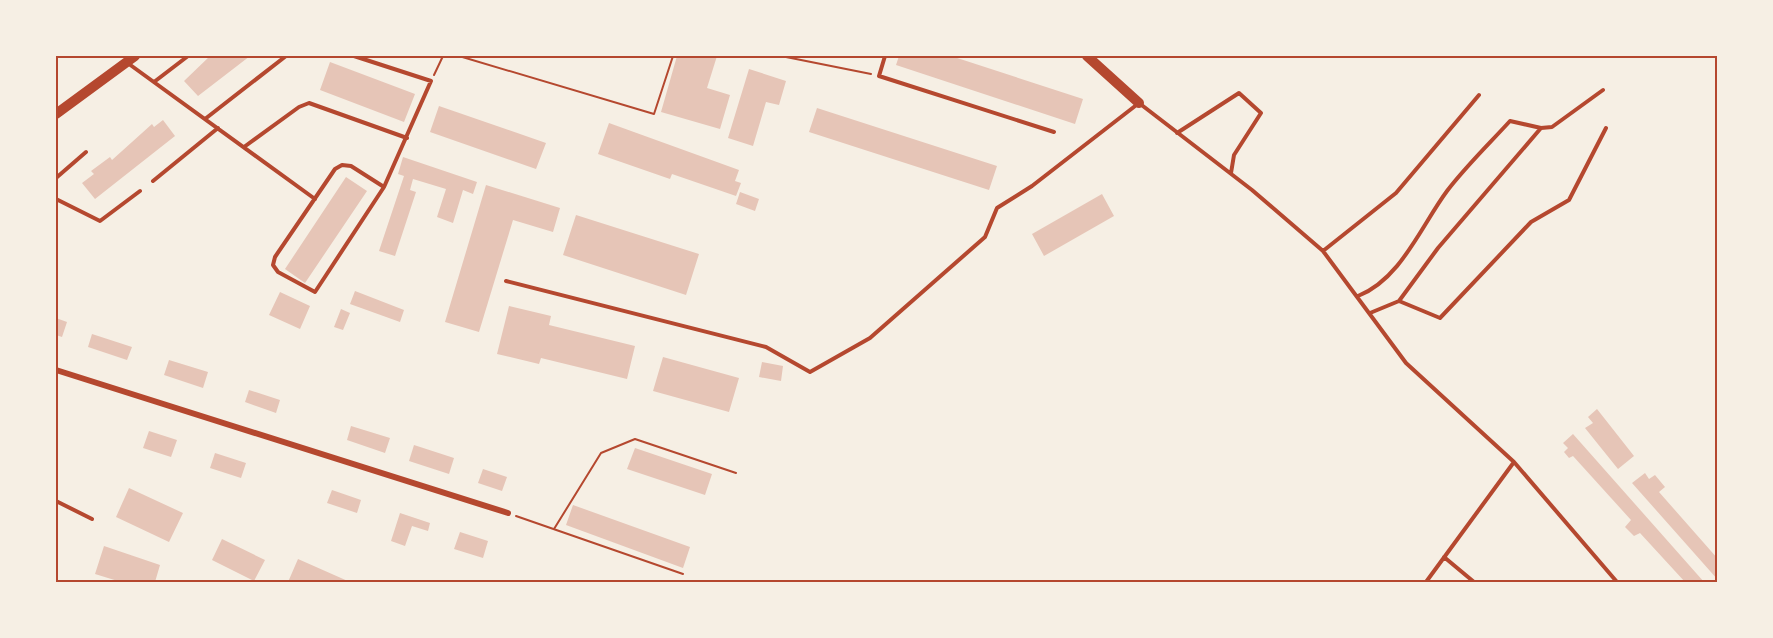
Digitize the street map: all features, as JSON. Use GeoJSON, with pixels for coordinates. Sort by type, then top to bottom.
{"type":"FeatureCollection","features":[{"type":"Feature","properties":{"kind":"street"},"geometry":{"type":"LineString","coordinates":[[1087,56],[1139,102]]}},
{"type":"Feature","properties":{"kind":"street"},"geometry":{"type":"LineString","coordinates":[[56,114],[131,59]]}},
{"type":"Feature","properties":{"kind":"street"},"geometry":{"type":"LineString","coordinates":[[56,370],[508,513]]}},
{"type":"Feature","properties":{"kind":"lane"},"geometry":{"type":"LineString","coordinates":[[154,82],[188,56]]}},
{"type":"Feature","properties":{"kind":"lane"},"geometry":{"type":"LineString","coordinates":[[206,119],[286,56]]}},
{"type":"Feature","properties":{"kind":"lane"},"geometry":{"type":"LineString","coordinates":[[354,56],[431,81],[384,187],[315,292],[278,272],[273,265],[275,256],[335,170],[342,165],[351,165],[384,187]]}},
{"type":"Feature","properties":{"kind":"lane"},"geometry":{"type":"LineString","coordinates":[[885,56],[879,76],[1054,132]]}},
{"type":"Feature","properties":{"kind":"lane"},"geometry":{"type":"LineString","coordinates":[[131,59],[154,82],[315,199]]}},
{"type":"Feature","properties":{"kind":"lane"},"geometry":{"type":"LineString","coordinates":[[1358,296],[1375,289],[1417,239],[1447,191],[1510,121],[1541,128],[1552,127],[1602,90]]}},
{"type":"Feature","properties":{"kind":"lane"},"geometry":{"type":"LineString","coordinates":[[1177,133],[1239,93],[1262,113],[1234,155],[1231,173]]}},
{"type":"Feature","properties":{"kind":"lane"},"geometry":{"type":"LineString","coordinates":[[1323,251],[1396,193],[1479,95]]}},
{"type":"Feature","properties":{"kind":"lane"},"geometry":{"type":"LineString","coordinates":[[506,281],[766,347],[810,372],[870,338],[985,237],[997,208],[1032,186],[1139,102],[1231,173],[1323,251],[1406,363],[1514,462],[1617,582]]}},
{"type":"Feature","properties":{"kind":"lane"},"geometry":{"type":"LineString","coordinates":[[244,147],[309,103],[406,138]]}},
{"type":"Feature","properties":{"kind":"lane"},"geometry":{"type":"LineString","coordinates":[[153,181],[218,128]]}},
{"type":"Feature","properties":{"kind":"lane"},"geometry":{"type":"LineString","coordinates":[[1370,313],[1399,301],[1438,248],[1541,128]]}},
{"type":"Feature","properties":{"kind":"lane"},"geometry":{"type":"LineString","coordinates":[[1399,301],[1440,318],[1531,222],[1569,200],[1606,128]]}},
{"type":"Feature","properties":{"kind":"lane"},"geometry":{"type":"LineString","coordinates":[[56,178],[86,152]]}},
{"type":"Feature","properties":{"kind":"lane"},"geometry":{"type":"LineString","coordinates":[[56,199],[100,221],[140,191]]}},
{"type":"Feature","properties":{"kind":"lane"},"geometry":{"type":"LineString","coordinates":[[1426,582],[1514,462]]}},
{"type":"Feature","properties":{"kind":"lane"},"geometry":{"type":"LineString","coordinates":[[56,501],[92,519]]}},
{"type":"Feature","properties":{"kind":"lane"},"geometry":{"type":"LineString","coordinates":[[1444,557],[1474,582]]}},
{"type":"Feature","properties":{"kind":"path"},"geometry":{"type":"LineString","coordinates":[[431,81],[443,56]]}},
{"type":"Feature","properties":{"kind":"path"},"geometry":{"type":"LineString","coordinates":[[459,56],[654,114],[673,56]]}},
{"type":"Feature","properties":{"kind":"path"},"geometry":{"type":"LineString","coordinates":[[781,56],[879,76]]}},
{"type":"Feature","properties":{"kind":"path"},"geometry":{"type":"LineString","coordinates":[[554,529],[601,453],[635,439],[735,473]]}},
{"type":"Feature","properties":{"kind":"path"},"geometry":{"type":"LineString","coordinates":[[508,513],[683,574]]}},
{"type":"Feature","properties":{"kind":"building"},"geometry":{"type":"Polygon","coordinates":[[[210,56],[250,56],[198,96],[184,81],[210,56]]]}},
{"type":"Feature","properties":{"kind":"building"},"geometry":{"type":"Polygon","coordinates":[[[677,56],[717,56],[707,88],[730,95],[720,129],[661,112],[677,56]]]}},
{"type":"Feature","properties":{"kind":"building"},"geometry":{"type":"Polygon","coordinates":[[[899,56],[951,56],[1083,99],[1075,124],[896,65],[899,56]]]}},
{"type":"Feature","properties":{"kind":"building"},"geometry":{"type":"Polygon","coordinates":[[[330,62],[415,94],[404,122],[320,90],[330,62]]]}},
{"type":"Feature","properties":{"kind":"building"},"geometry":{"type":"Polygon","coordinates":[[[749,69],[786,81],[779,105],[766,102],[753,146],[728,138],[749,69]]]}},
{"type":"Feature","properties":{"kind":"building"},"geometry":{"type":"Polygon","coordinates":[[[439,106],[546,143],[536,169],[430,132],[439,106]]]}},
{"type":"Feature","properties":{"kind":"building"},"geometry":{"type":"Polygon","coordinates":[[[817,108],[997,166],[989,190],[809,132],[817,108]]]}},
{"type":"Feature","properties":{"kind":"building"},"geometry":{"type":"Polygon","coordinates":[[[163,120],[175,136],[95,199],[82,183],[94,174],[91,171],[110,157],[112,160],[152,124],[154,127],[163,120]]]}},
{"type":"Feature","properties":{"kind":"building"},"geometry":{"type":"Polygon","coordinates":[[[609,123],[739,170],[735,181],[741,183],[736,196],[672,174],[670,179],[598,154],[609,123]]]}},
{"type":"Feature","properties":{"kind":"building"},"geometry":{"type":"Polygon","coordinates":[[[403,157],[477,182],[473,194],[463,190],[453,223],[437,217],[446,189],[413,179],[410,190],[416,192],[395,256],[379,251],[404,176],[398,174],[403,157]]]}},
{"type":"Feature","properties":{"kind":"building"},"geometry":{"type":"Polygon","coordinates":[[[346,177],[367,191],[305,283],[285,269],[346,177]]]}},
{"type":"Feature","properties":{"kind":"building"},"geometry":{"type":"Polygon","coordinates":[[[486,185],[560,208],[553,232],[513,220],[479,332],[445,322],[486,185]]]}},
{"type":"Feature","properties":{"kind":"building"},"geometry":{"type":"Polygon","coordinates":[[[740,192],[759,199],[755,211],[736,204],[740,192]]]}},
{"type":"Feature","properties":{"kind":"building"},"geometry":{"type":"Polygon","coordinates":[[[1102,194],[1114,216],[1044,256],[1032,234],[1102,194]]]}},
{"type":"Feature","properties":{"kind":"building"},"geometry":{"type":"Polygon","coordinates":[[[576,215],[699,254],[686,295],[563,255],[576,215]]]}},
{"type":"Feature","properties":{"kind":"building"},"geometry":{"type":"Polygon","coordinates":[[[355,291],[404,310],[400,322],[350,304],[355,291]]]}},
{"type":"Feature","properties":{"kind":"building"},"geometry":{"type":"Polygon","coordinates":[[[280,292],[310,306],[300,329],[269,315],[280,292]]]}},
{"type":"Feature","properties":{"kind":"building"},"geometry":{"type":"Polygon","coordinates":[[[509,306],[551,316],[549,325],[635,346],[627,379],[541,358],[539,364],[497,354],[509,306]]]}},
{"type":"Feature","properties":{"kind":"building"},"geometry":{"type":"Polygon","coordinates":[[[341,309],[350,313],[343,330],[334,327],[341,309]]]}},
{"type":"Feature","properties":{"kind":"building"},"geometry":{"type":"Polygon","coordinates":[[[56,318],[67,322],[62,337],[56,335],[56,318]]]}},
{"type":"Feature","properties":{"kind":"building"},"geometry":{"type":"Polygon","coordinates":[[[92,334],[132,347],[127,360],[88,347],[92,334]]]}},
{"type":"Feature","properties":{"kind":"building"},"geometry":{"type":"Polygon","coordinates":[[[663,357],[739,378],[729,412],[653,391],[663,357]]]}},
{"type":"Feature","properties":{"kind":"building"},"geometry":{"type":"Polygon","coordinates":[[[169,360],[208,372],[203,388],[164,375],[169,360]]]}},
{"type":"Feature","properties":{"kind":"building"},"geometry":{"type":"Polygon","coordinates":[[[762,362],[783,366],[781,381],[759,377],[762,362]]]}},
{"type":"Feature","properties":{"kind":"building"},"geometry":{"type":"Polygon","coordinates":[[[249,390],[280,400],[276,413],[245,402],[249,390]]]}},
{"type":"Feature","properties":{"kind":"building"},"geometry":{"type":"Polygon","coordinates":[[[1597,409],[1634,456],[1618,469],[1585,428],[1593,423],[1588,417],[1597,409]]]}},
{"type":"Feature","properties":{"kind":"building"},"geometry":{"type":"Polygon","coordinates":[[[351,426],[390,438],[385,453],[347,440],[351,426]]]}},
{"type":"Feature","properties":{"kind":"building"},"geometry":{"type":"Polygon","coordinates":[[[149,431],[177,440],[171,457],[143,448],[149,431]]]}},
{"type":"Feature","properties":{"kind":"building"},"geometry":{"type":"Polygon","coordinates":[[[1573,434],[1704,582],[1685,582],[1640,533],[1634,536],[1625,527],[1631,520],[1573,456],[1569,458],[1564,452],[1568,448],[1563,443],[1573,434]]]}},
{"type":"Feature","properties":{"kind":"building"},"geometry":{"type":"Polygon","coordinates":[[[414,445],[454,458],[449,474],[409,461],[414,445]]]}},
{"type":"Feature","properties":{"kind":"building"},"geometry":{"type":"Polygon","coordinates":[[[635,448],[712,474],[705,495],[627,469],[635,448]]]}},
{"type":"Feature","properties":{"kind":"building"},"geometry":{"type":"Polygon","coordinates":[[[215,453],[246,463],[241,478],[210,468],[215,453]]]}},
{"type":"Feature","properties":{"kind":"building"},"geometry":{"type":"Polygon","coordinates":[[[483,469],[507,477],[502,491],[478,483],[483,469]]]}},
{"type":"Feature","properties":{"kind":"building"},"geometry":{"type":"Polygon","coordinates":[[[1645,473],[1649,479],[1655,475],[1665,487],[1659,492],[1718,559],[1718,580],[1632,483],[1645,473]]]}},
{"type":"Feature","properties":{"kind":"building"},"geometry":{"type":"Polygon","coordinates":[[[129,488],[183,513],[169,542],[116,517],[129,488]]]}},
{"type":"Feature","properties":{"kind":"building"},"geometry":{"type":"Polygon","coordinates":[[[332,490],[361,500],[357,513],[327,503],[332,490]]]}},
{"type":"Feature","properties":{"kind":"building"},"geometry":{"type":"Polygon","coordinates":[[[573,505],[690,547],[683,568],[566,525],[573,505]]]}},
{"type":"Feature","properties":{"kind":"building"},"geometry":{"type":"Polygon","coordinates":[[[400,513],[430,523],[428,531],[412,526],[405,546],[391,541],[400,513]]]}},
{"type":"Feature","properties":{"kind":"building"},"geometry":{"type":"Polygon","coordinates":[[[460,532],[488,541],[483,558],[454,549],[460,532]]]}},
{"type":"Feature","properties":{"kind":"building"},"geometry":{"type":"Polygon","coordinates":[[[222,539],[265,560],[254,581],[212,560],[222,539]]]}},
{"type":"Feature","properties":{"kind":"building"},"geometry":{"type":"Polygon","coordinates":[[[104,546],[160,565],[155,582],[121,582],[95,574],[104,546]]]}},
{"type":"Feature","properties":{"kind":"building"},"geometry":{"type":"Polygon","coordinates":[[[298,559],[350,582],[288,582],[298,559]]]}}]}
